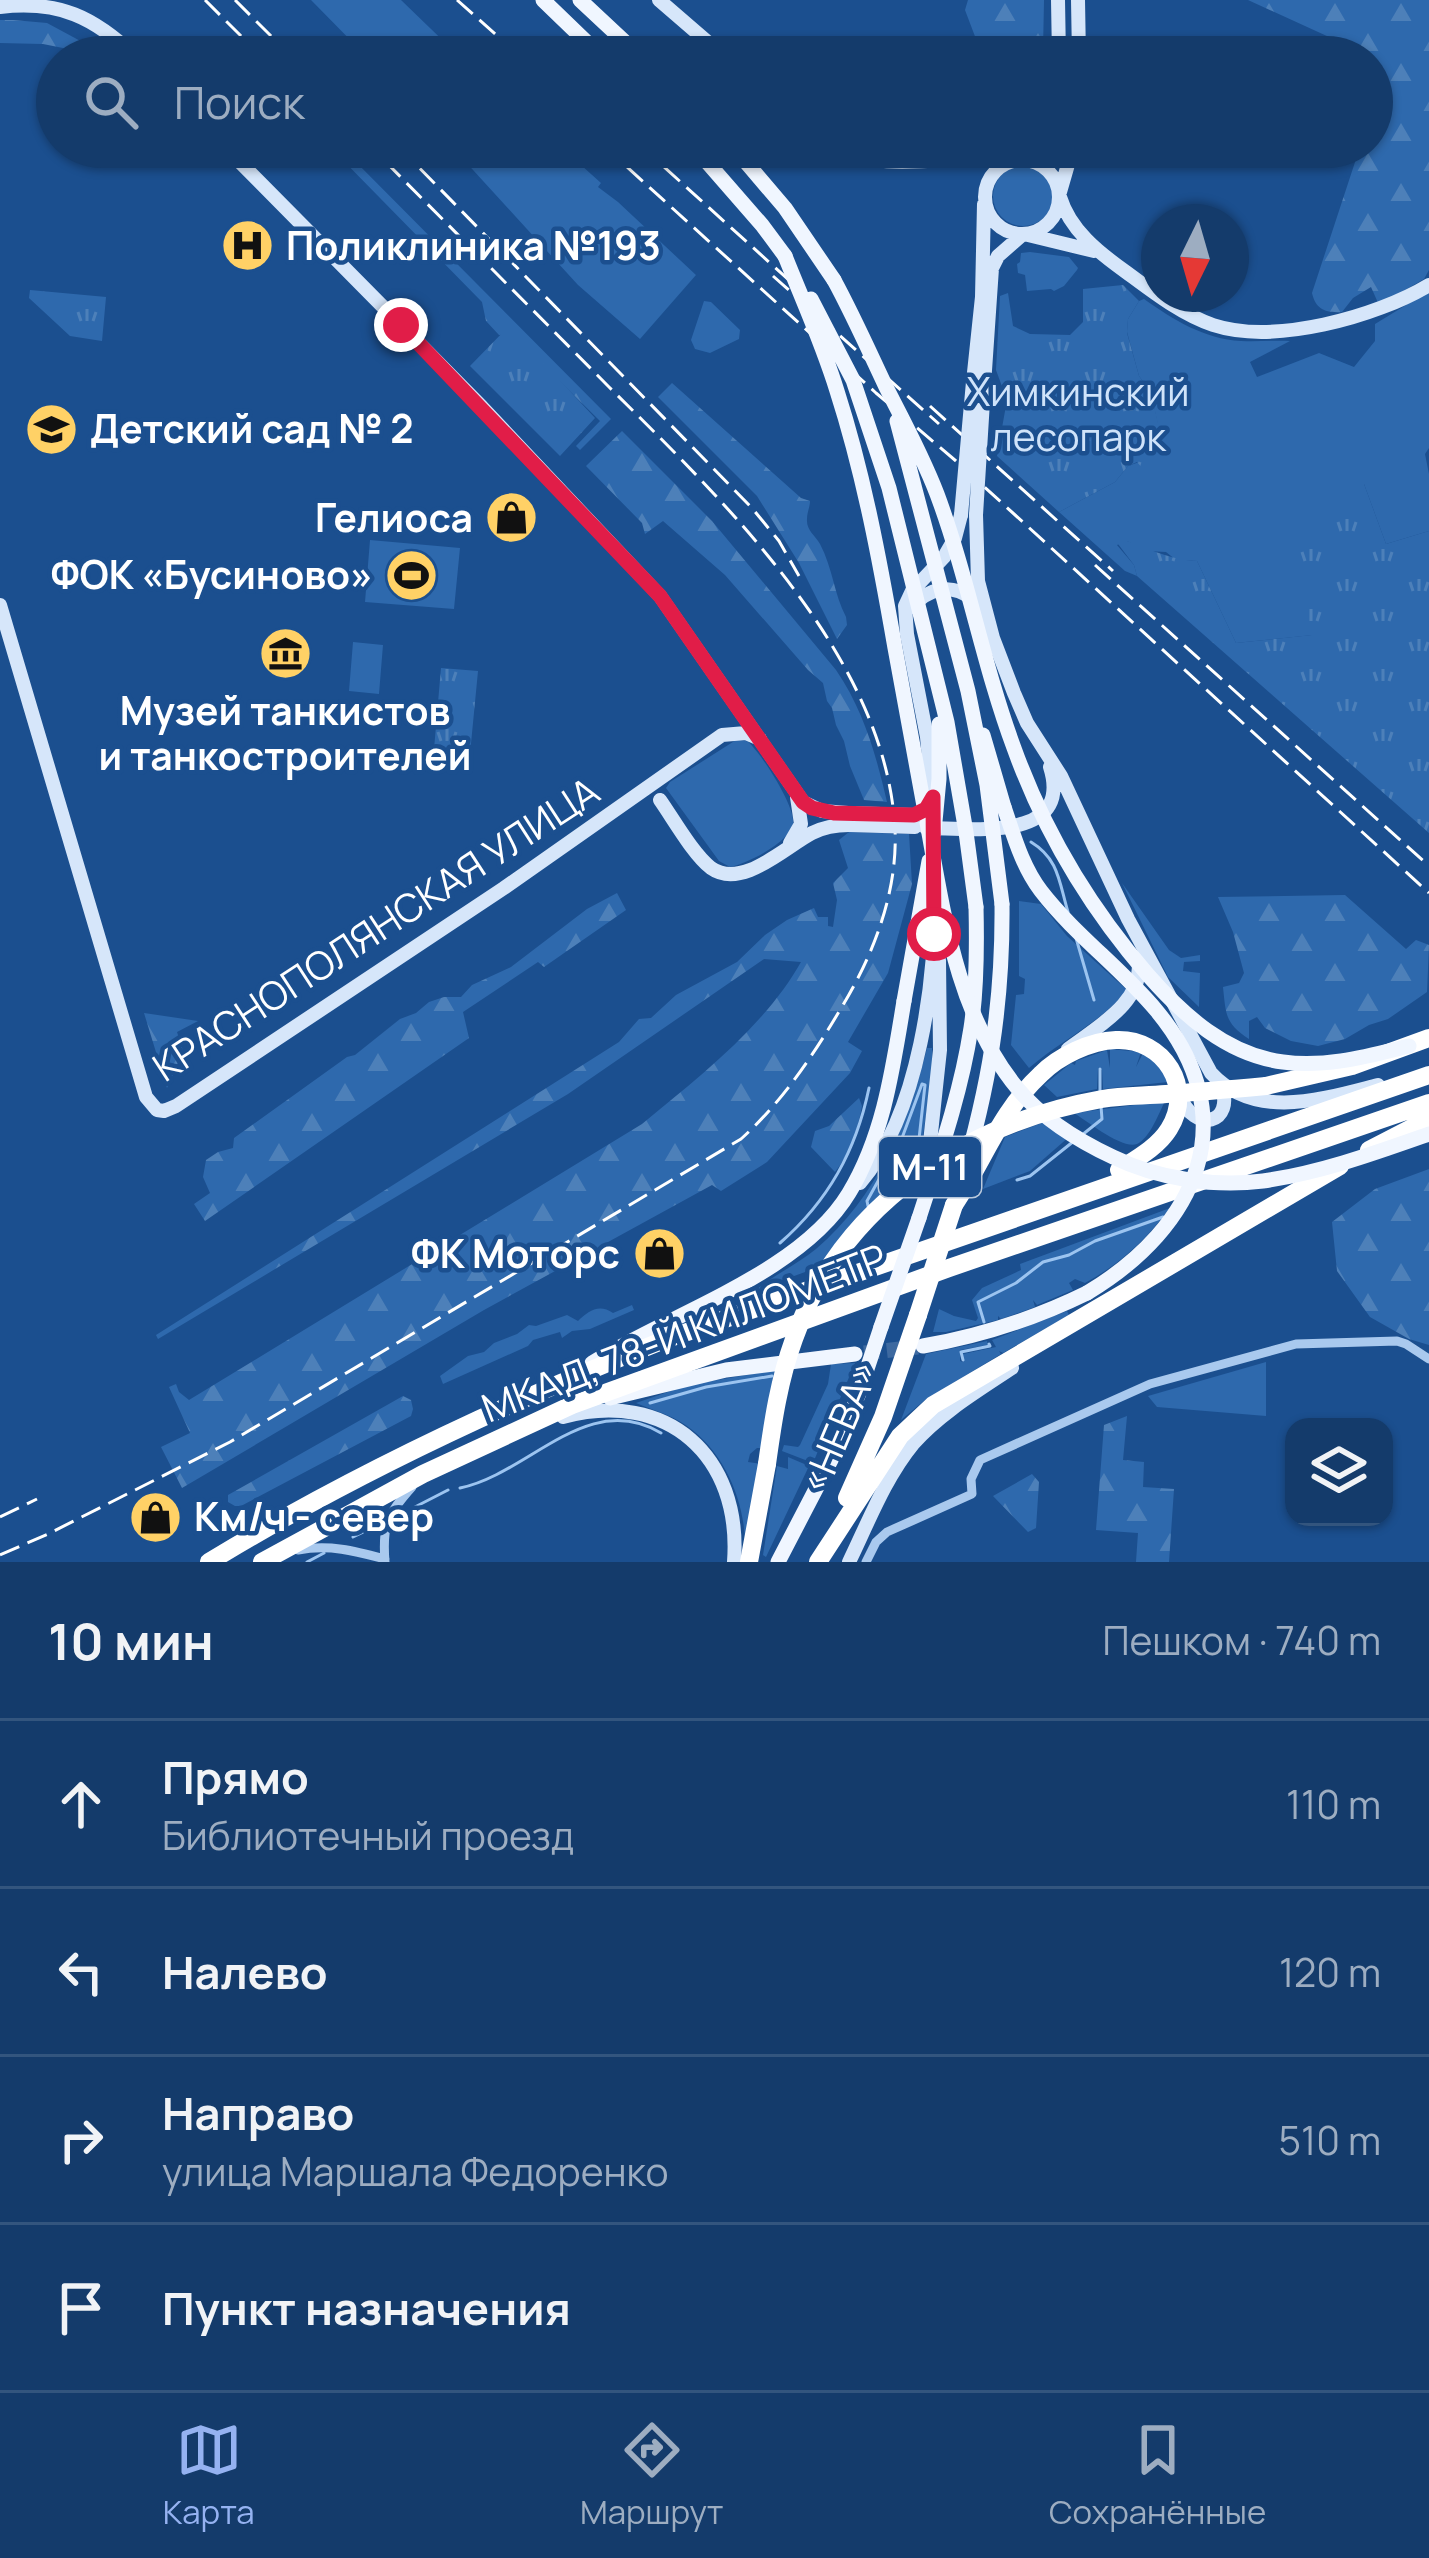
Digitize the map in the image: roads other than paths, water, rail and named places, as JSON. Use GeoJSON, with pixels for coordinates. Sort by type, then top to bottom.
{"type":"FeatureCollection","features":[{"type":"Feature","properties":{"kind":"highway","name":"М-11"},"geometry":{"type":"LineString","coordinates":[[749,1562],[783,1371],[795,1334],[838,1254],[886,1202],[953,1151],[1020,1119],[1108,1098],[1266,1086],[1352,1066],[1429,1038]]}},
{"type":"Feature","properties":{"kind":"highway","name":"М-11"},"geometry":{"type":"LineString","coordinates":[[955,1205],[1007,1111],[1045,1070],[1095,1043],[1132,1041],[1158,1052],[1176,1078],[1179,1095]]}},
{"type":"Feature","properties":{"kind":"highway"},"geometry":{"type":"LineString","coordinates":[[1045,1208],[1429,1073]]}},
{"type":"Feature","properties":{"kind":"highway"},"geometry":{"type":"LineString","coordinates":[[1045,1208],[1109,1176],[1151,1148],[1167,1132],[1179,1095]]}},
{"type":"Feature","properties":{"kind":"highway","name":"МКАД, 78-Й КИЛОМЕТР"},"geometry":{"type":"LineString","coordinates":[[266,1560],[423,1474],[572,1406],[779,1328],[1429,1103]]}},
{"type":"Feature","properties":{"kind":"highway","name":"М-11"},"geometry":{"type":"LineString","coordinates":[[817,1562],[879,1467],[914,1421],[933,1406],[1328,1172],[1429,1119]]}},
{"type":"Feature","properties":{"kind":"highway","name":"«НЕВА»"},"geometry":{"type":"LineString","coordinates":[[817,1562],[867,1456],[955,1205]]}},
{"type":"Feature","properties":{"kind":"highway","name":"МКАД, 78-Й КИЛОМЕТР"},"geometry":{"type":"LineString","coordinates":[[209,1562],[344,1484],[569,1378],[1045,1208]]}},
{"type":"Feature","properties":{"kind":"main road"},"geometry":{"type":"LineString","coordinates":[[580,0],[619,36]]}},
{"type":"Feature","properties":{"kind":"main road"},"geometry":{"type":"LineString","coordinates":[[547,3],[581,36]]}},
{"type":"Feature","properties":{"kind":"main road"},"geometry":{"type":"LineString","coordinates":[[712,168],[785,256],[853,380],[889,488],[935,673],[976,907],[976,983],[959,1088],[919,1218]]}},
{"type":"Feature","properties":{"kind":"main road"},"geometry":{"type":"LineString","coordinates":[[751,168],[834,280],[911,433],[938,496],[1013,748],[1076,878],[1130,953],[1192,1019],[1229,1045],[1258,1056],[1314,1063],[1357,1059],[1409,1046]]}},
{"type":"Feature","properties":{"kind":"main road"},"geometry":{"type":"LineString","coordinates":[[785,256],[837,391],[859,471],[956,958],[970,1004],[993,1052],[1019,1090],[1093,1148],[1175,1178],[1262,1181],[1361,1157],[1429,1134]]}},
{"type":"Feature","properties":{"kind":"main road"},"geometry":{"type":"LineString","coordinates":[[886,386],[968,691],[1026,867],[1067,922],[1156,1010],[1178,1041],[1196,1080],[1203,1129],[1185,1198],[1140,1256],[1087,1293],[1025,1321],[923,1346]]}},
{"type":"Feature","properties":{"kind":"main road"},"geometry":{"type":"LineString","coordinates":[[569,1378],[787,1257],[811,1238],[848,1195],[881,1120],[934,829],[940,736],[935,673]]}},
{"type":"Feature","properties":{"kind":"main road"},"geometry":{"type":"LineString","coordinates":[[955,1205],[986,1092],[1001,984],[1002,904],[990,804],[968,691]]}},
{"type":"Feature","properties":{"kind":"main road","name":"«НЕВА»"},"geometry":{"type":"LineString","coordinates":[[778,1562],[831,1460],[919,1218]]}},
{"type":"Feature","properties":{"kind":"main road"},"geometry":{"type":"LineString","coordinates":[[572,1406],[745,1366],[855,1354]]}},
{"type":"Feature","properties":{"kind":"street"},"geometry":{"type":"LineString","coordinates":[[659,0],[701,36]]}},
{"type":"Feature","properties":{"kind":"street"},"geometry":{"type":"LineString","coordinates":[[1058,0],[1059,36]]}},
{"type":"Feature","properties":{"kind":"street"},"geometry":{"type":"LineString","coordinates":[[1078,0],[1079,36]]}},
{"type":"Feature","properties":{"kind":"street"},"geometry":{"type":"LineString","coordinates":[[0,7],[37,2],[69,10],[113,36]]}},
{"type":"Feature","properties":{"kind":"street"},"geometry":{"type":"LineString","coordinates":[[246,168],[660,596],[795,792],[812,808],[849,819],[915,821],[933,828],[1008,828],[1049,808],[1054,787],[1044,750]]}},
{"type":"Feature","properties":{"kind":"street"},"geometry":{"type":"LineString","coordinates":[[971,168],[979,175],[986,208],[996,224],[1012,233],[1098,252]]}},
{"type":"Feature","properties":{"kind":"street"},"geometry":{"type":"LineString","coordinates":[[979,384],[985,195],[994,172],[1001,168]]}},
{"type":"Feature","properties":{"kind":"street"},"geometry":{"type":"LineString","coordinates":[[1046,168],[1057,183],[1070,221],[1098,252],[1158,296],[1214,325],[1246,331],[1290,328],[1370,314],[1429,285]]}},
{"type":"Feature","properties":{"kind":"street"},"geometry":{"type":"LineString","coordinates":[[993,638],[968,515],[992,268],[998,256],[1024,234],[1048,224],[1057,212],[1067,168]]}},
{"type":"Feature","properties":{"kind":"street"},"geometry":{"type":"LineString","coordinates":[[919,1218],[940,1050],[933,797],[905,622],[908,599],[944,557],[968,515]]}},
{"type":"Feature","properties":{"kind":"street"},"geometry":{"type":"LineString","coordinates":[[905,622],[910,608],[937,590],[958,590],[975,602],[1027,723],[1061,776],[1183,1024],[1219,1080],[1225,1105],[1218,1116],[1197,1119],[1179,1095]]}},
{"type":"Feature","properties":{"kind":"street","name":"КРАСНОПОЛЯНСКАЯ УЛИЦА"},"geometry":{"type":"LineString","coordinates":[[0,605],[146,1097],[157,1110],[176,1106],[722,735]]}},
{"type":"Feature","properties":{"kind":"street"},"geometry":{"type":"LineString","coordinates":[[731,698],[722,735],[746,733],[760,739]]}},
{"type":"Feature","properties":{"kind":"street"},"geometry":{"type":"LineString","coordinates":[[662,776],[657,789],[660,800],[714,871],[737,876],[825,827],[849,819]]}},
{"type":"Feature","properties":{"kind":"street"},"geometry":{"type":"LineString","coordinates":[[785,849],[801,824],[795,792]]}},
{"type":"Feature","properties":{"kind":"street","name":"КРАСНОПОЛЯНСКАЯ УЛИЦА"},"geometry":{"type":"LineString","coordinates":[[630,800],[644,795],[660,800]]}},
{"type":"Feature","properties":{"kind":"street"},"geometry":{"type":"LineString","coordinates":[[915,821],[933,797]]}},
{"type":"Feature","properties":{"kind":"street"},"geometry":{"type":"LineString","coordinates":[[848,1195],[882,1149],[913,1074],[923,1034],[935,907]]}},
{"type":"Feature","properties":{"kind":"street"},"geometry":{"type":"LineString","coordinates":[[1045,1070],[1116,1011],[1137,986],[1140,967],[1128,919]]}},
{"type":"Feature","properties":{"kind":"street"},"geometry":{"type":"LineString","coordinates":[[1219,1080],[1260,1102],[1291,1102],[1429,1073]]}},
{"type":"Feature","properties":{"kind":"street","name":"М-11"},"geometry":{"type":"LineString","coordinates":[[849,1562],[913,1444],[1002,1374],[1108,1304]]}},
{"type":"Feature","properties":{"kind":"street"},"geometry":{"type":"LineString","coordinates":[[866,1562],[887,1532],[973,1494],[971,1479],[980,1460],[1150,1384],[1296,1344],[1397,1341],[1429,1359]]}},
{"type":"Feature","properties":{"kind":"street"},"geometry":{"type":"LineString","coordinates":[[523,1427],[577,1413],[613,1410],[642,1412],[674,1426],[700,1448],[725,1486],[734,1516],[734,1562]]}},
{"type":"Feature","properties":{"kind":"street"},"geometry":{"type":"LineString","coordinates":[[266,1560],[322,1546],[385,1560],[386,1521],[423,1474]]}},
{"type":"Feature","properties":{"kind":"waterway"},"geometry":{"type":"LineString","coordinates":[[1031,842],[1053,864],[1068,912]]}},
{"type":"Feature","properties":{"kind":"waterway"},"geometry":{"type":"LineString","coordinates":[[1076,938],[1094,1000]]}},
{"type":"Feature","properties":{"kind":"waterway"},"geometry":{"type":"LineString","coordinates":[[1100,1069],[1100,1091]]}},
{"type":"Feature","properties":{"kind":"waterway"},"geometry":{"type":"LineString","coordinates":[[868,1206],[922,1084],[918,1148]]}},
{"type":"Feature","properties":{"kind":"waterway"},"geometry":{"type":"LineString","coordinates":[[780,1243],[838,1173],[869,1088]]}},
{"type":"Feature","properties":{"kind":"waterway"},"geometry":{"type":"LineString","coordinates":[[1082,1135],[1102,1119],[1101,1106]]}},
{"type":"Feature","properties":{"kind":"waterway"},"geometry":{"type":"LineString","coordinates":[[1017,1180],[1030,1176],[1074,1141]]}},
{"type":"Feature","properties":{"kind":"waterway"},"geometry":{"type":"LineString","coordinates":[[984,1322],[978,1302],[1016,1283],[1043,1262],[1163,1217]]}},
{"type":"Feature","properties":{"kind":"waterway"},"geometry":{"type":"LineString","coordinates":[[963,1360],[961,1352],[989,1344]]}},
{"type":"Feature","properties":{"kind":"waterway"},"geometry":{"type":"LineString","coordinates":[[650,1403],[772,1376]]}},
{"type":"Feature","properties":{"kind":"waterway"},"geometry":{"type":"LineString","coordinates":[[460,1488],[485,1480],[583,1427],[634,1422],[661,1433]]}},
{"type":"Feature","properties":{"kind":"waterway"},"geometry":{"type":"LineString","coordinates":[[396,1525],[411,1509],[448,1490]]}},
{"type":"Feature","properties":{"kind":"waterway"},"geometry":{"type":"LineString","coordinates":[[353,1537],[378,1525]]}},
{"type":"Feature","properties":{"kind":"waterway"},"geometry":{"type":"LineString","coordinates":[[307,1562],[324,1553]]}},
{"type":"Feature","properties":{"kind":"tunnel"},"geometry":{"type":"LineString","coordinates":[[864,1353],[918,1347]]}},
{"type":"Feature","properties":{"kind":"railway"},"geometry":{"type":"LineString","coordinates":[[205,0],[241,36]]}},
{"type":"Feature","properties":{"kind":"railway"},"geometry":{"type":"LineString","coordinates":[[235,0],[271,36]]}},
{"type":"Feature","properties":{"kind":"railway"},"geometry":{"type":"LineString","coordinates":[[457,0],[497,36]]}},
{"type":"Feature","properties":{"kind":"railway"},"geometry":{"type":"LineString","coordinates":[[0,1555],[230,1442],[741,1139],[783,1094],[829,1028],[863,968],[888,900],[895,829],[885,765],[863,703],[792,586],[701,480],[392,168]]}},
{"type":"Feature","properties":{"kind":"railway"},"geometry":{"type":"LineString","coordinates":[[420,168],[752,508],[799,576]]}},
{"type":"Feature","properties":{"kind":"railway"},"geometry":{"type":"LineString","coordinates":[[628,168],[1429,893]]}},
{"type":"Feature","properties":{"kind":"railway"},"geometry":{"type":"LineString","coordinates":[[665,168],[791,282]]}},
{"type":"Feature","properties":{"kind":"railway"},"geometry":{"type":"LineString","coordinates":[[773,276],[939,424]]}},
{"type":"Feature","properties":{"kind":"railway"},"geometry":{"type":"LineString","coordinates":[[930,406],[1113,571]]}},
{"type":"Feature","properties":{"kind":"railway"},"geometry":{"type":"LineString","coordinates":[[1095,565],[1429,866]]}},
{"type":"Feature","properties":{"kind":"railway"},"geometry":{"type":"LineString","coordinates":[[0,1517],[37,1499]]}},
{"type":"Feature","properties":{"kind":"place","name":"Поликлиника №193"},"geometry":{"type":"Point","coordinates":[247,246]}},
{"type":"Feature","properties":{"kind":"place","name":"Детский сад № 2"},"geometry":{"type":"Point","coordinates":[51,429]}},
{"type":"Feature","properties":{"kind":"place","name":"Гелиоса"},"geometry":{"type":"Point","coordinates":[512,518]}},
{"type":"Feature","properties":{"kind":"place","name":"ФОК «Бусиново»"},"geometry":{"type":"Point","coordinates":[412,575]}},
{"type":"Feature","properties":{"kind":"place","name":"Музей танкистов и танкостроителей"},"geometry":{"type":"Point","coordinates":[285,654]}},
{"type":"Feature","properties":{"kind":"place","name":"ФК Моторс"},"geometry":{"type":"Point","coordinates":[659,1254]}},
{"type":"Feature","properties":{"kind":"place","name":"Км/ч - север"},"geometry":{"type":"Point","coordinates":[155,1517]}},
{"type":"Feature","properties":{"kind":"park label","name":"Химкинский лесопарк"},"geometry":{"type":"Point","coordinates":[1078,414]}}]}
